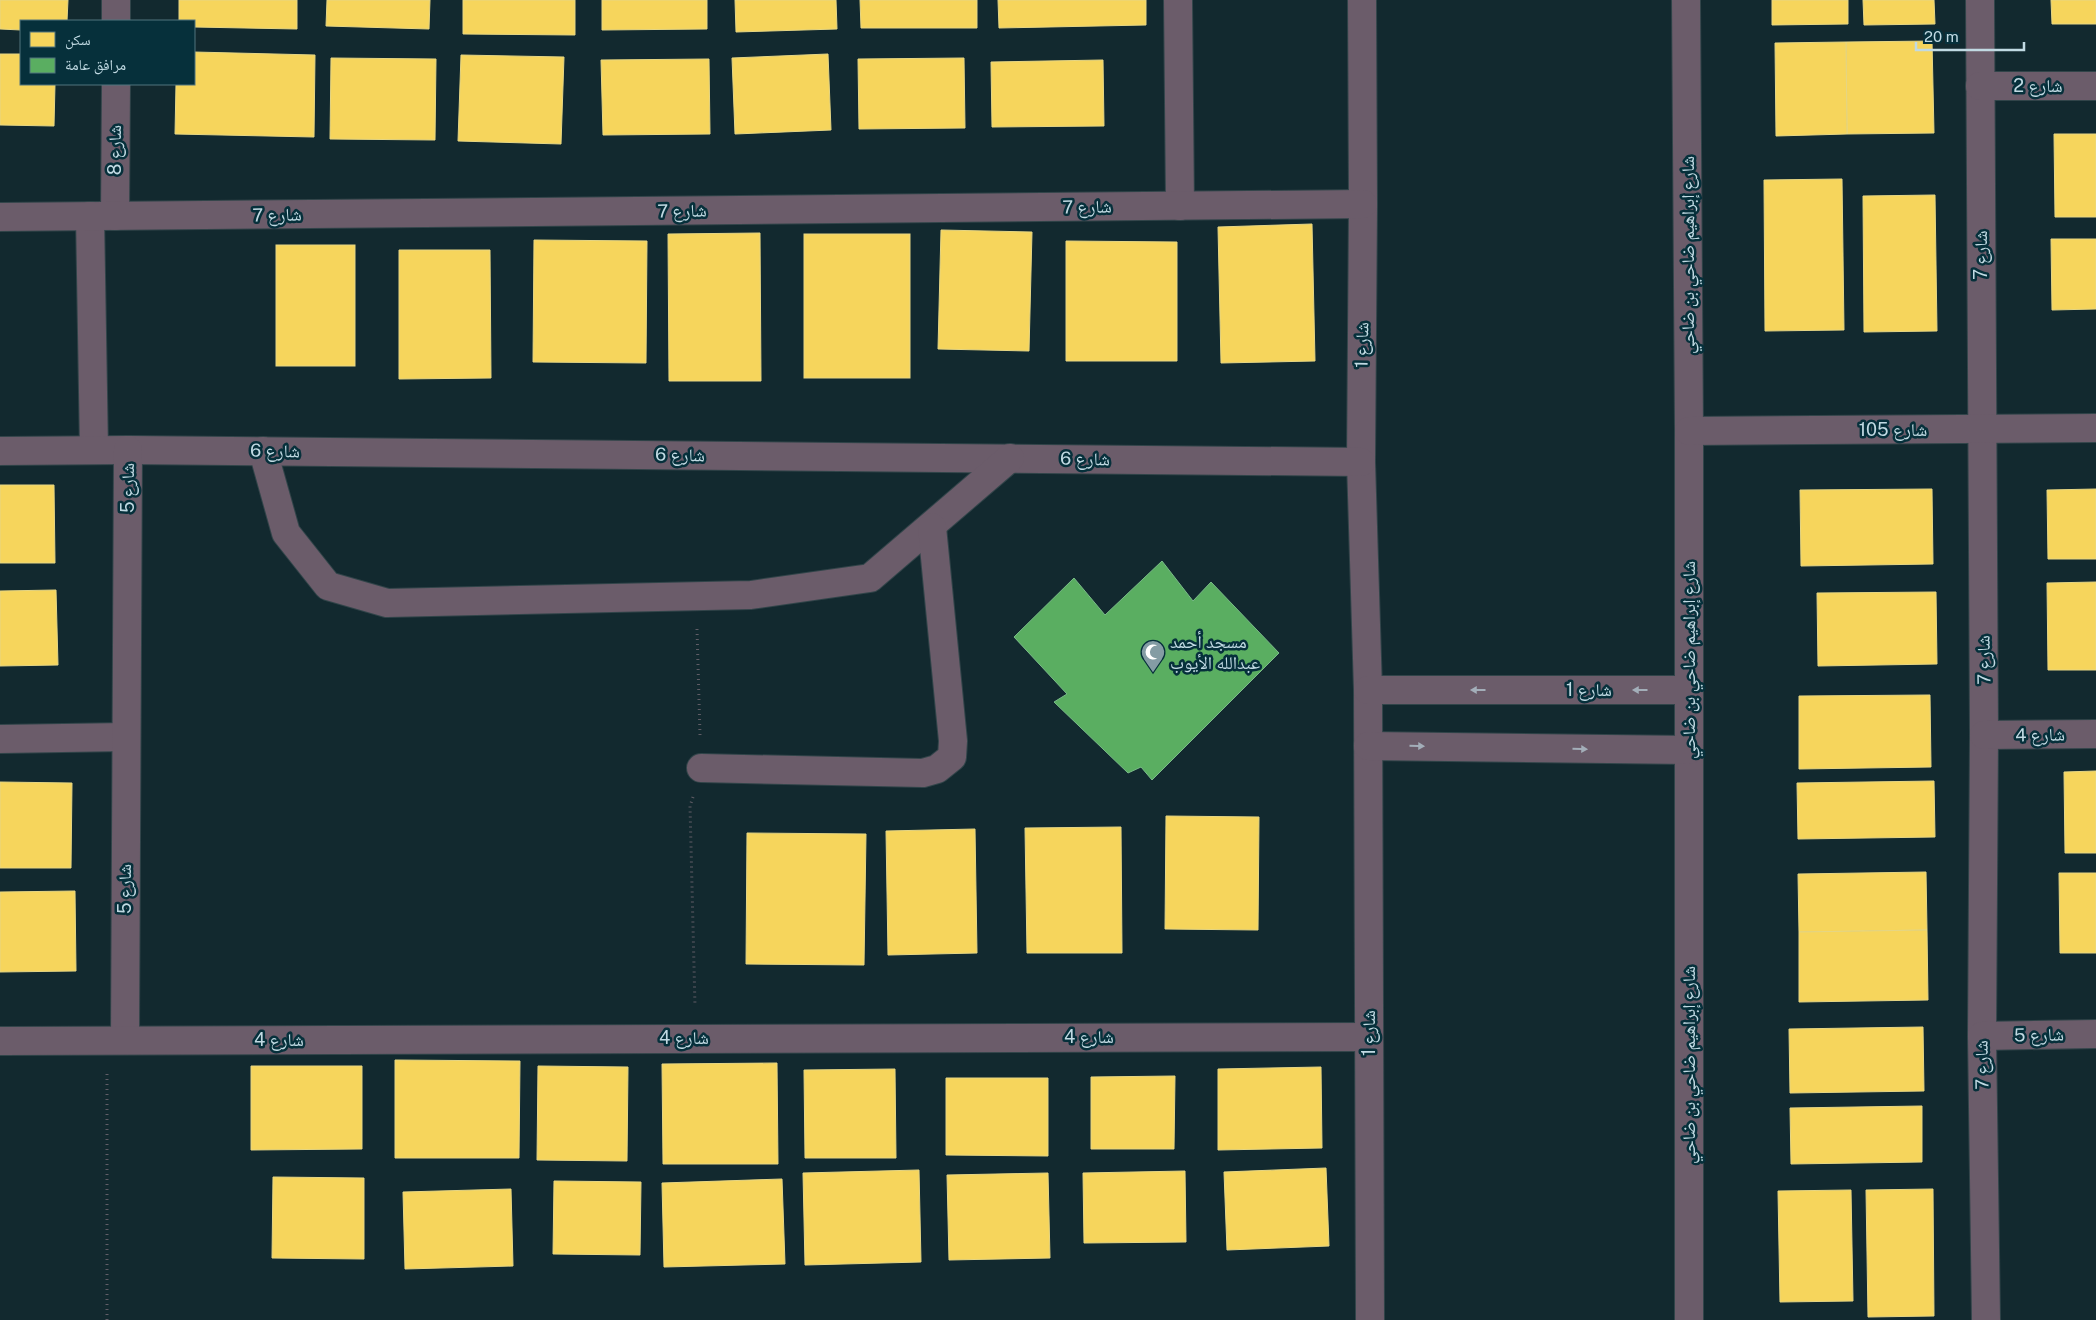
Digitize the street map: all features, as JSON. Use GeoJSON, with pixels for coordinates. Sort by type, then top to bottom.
{"type":"FeatureCollection","features":[{"type":"Feature","properties":{"kind":"street"},"geometry":{"type":"LineString","coordinates":[[116,0],[116,20]]}},
{"type":"Feature","properties":{"kind":"street"},"geometry":{"type":"LineString","coordinates":[[1178,0],[1180,206]]}},
{"type":"Feature","properties":{"kind":"street","name":"شارع 1"},"geometry":{"type":"LineString","coordinates":[[1362,0],[1361,462],[1368,690],[1370,1320]]}},
{"type":"Feature","properties":{"kind":"street","name":"شارع إبراهيم ضاحي بن ضاحي"},"geometry":{"type":"LineString","coordinates":[[1686,0],[1689,431],[1689,1320]]}},
{"type":"Feature","properties":{"kind":"street","name":"شارع 7"},"geometry":{"type":"LineString","coordinates":[[1980,0],[1984,735],[1982,1036],[1986,1320]]}},
{"type":"Feature","properties":{"kind":"street","name":"شارع 8"},"geometry":{"type":"LineString","coordinates":[[94,450],[103,216],[116,85]]}},
{"type":"Feature","properties":{"kind":"street","name":"شارع 2"},"geometry":{"type":"LineString","coordinates":[[1980,86],[2096,86]]}},
{"type":"Feature","properties":{"kind":"street","name":"شارع 7"},"geometry":{"type":"LineString","coordinates":[[0,217],[1363,204]]}},
{"type":"Feature","properties":{"kind":"street","name":"شارع 105"},"geometry":{"type":"LineString","coordinates":[[1689,431],[2096,428]]}},
{"type":"Feature","properties":{"kind":"street","name":"شارع 5"},"geometry":{"type":"LineString","coordinates":[[116,1040],[126,737],[128,450]]}},
{"type":"Feature","properties":{"kind":"street","name":"شارع 6"},"geometry":{"type":"LineString","coordinates":[[0,451],[263,451],[1361,462]]}},
{"type":"Feature","properties":{"kind":"street"},"geometry":{"type":"LineString","coordinates":[[263,451],[286,532],[328,586],[387,603],[751,594],[870,578],[932,527],[1010,458]]}},
{"type":"Feature","properties":{"kind":"street"},"geometry":{"type":"LineString","coordinates":[[701,768],[923,773],[937,770],[952,757],[953,741],[932,527]]}},
{"type":"Feature","properties":{"kind":"street","name":"شارع 1"},"geometry":{"type":"LineString","coordinates":[[1368,690],[1689,690]]}},
{"type":"Feature","properties":{"kind":"street","name":"شارع 4"},"geometry":{"type":"LineString","coordinates":[[1984,735],[2096,734]]}},
{"type":"Feature","properties":{"kind":"street"},"geometry":{"type":"LineString","coordinates":[[0,739],[126,737]]}},
{"type":"Feature","properties":{"kind":"street"},"geometry":{"type":"LineString","coordinates":[[1368,746],[1689,750]]}},
{"type":"Feature","properties":{"kind":"street","name":"شارع 5"},"geometry":{"type":"LineString","coordinates":[[1982,1036],[2096,1034]]}},
{"type":"Feature","properties":{"kind":"street","name":"شارع 4"},"geometry":{"type":"LineString","coordinates":[[0,1041],[1369,1037]]}},
{"type":"Feature","properties":{"kind":"path"},"geometry":{"type":"LineString","coordinates":[[695,1038],[690,806],[701,768],[696,596]]}},
{"type":"Feature","properties":{"kind":"path"},"geometry":{"type":"LineString","coordinates":[[107,1320],[116,1040]]}},
{"type":"Feature","properties":{"kind":"building: سكن"},"geometry":{"type":"Polygon","coordinates":[[[0,0],[68,0],[67,20],[20,20],[20,30],[0,29],[0,0]]]}},
{"type":"Feature","properties":{"kind":"building: سكن"},"geometry":{"type":"Polygon","coordinates":[[[179,0],[297,0],[297,29],[195,27],[195,20],[179,20],[179,0]]]}},
{"type":"Feature","properties":{"kind":"building: سكن"},"geometry":{"type":"Polygon","coordinates":[[[327,0],[430,0],[429,29],[326,26],[327,0]]]}},
{"type":"Feature","properties":{"kind":"building: سكن"},"geometry":{"type":"Polygon","coordinates":[[[463,0],[575,0],[575,35],[463,34],[463,0]]]}},
{"type":"Feature","properties":{"kind":"building: سكن"},"geometry":{"type":"Polygon","coordinates":[[[602,0],[707,0],[707,29],[602,30],[602,0]]]}},
{"type":"Feature","properties":{"kind":"building: سكن"},"geometry":{"type":"Polygon","coordinates":[[[735,0],[836,0],[837,29],[736,32],[735,0]]]}},
{"type":"Feature","properties":{"kind":"building: سكن"},"geometry":{"type":"Polygon","coordinates":[[[860,0],[977,0],[977,28],[861,28],[860,0]]]}},
{"type":"Feature","properties":{"kind":"building: سكن"},"geometry":{"type":"Polygon","coordinates":[[[998,0],[1146,0],[1146,25],[999,28],[998,0]]]}},
{"type":"Feature","properties":{"kind":"building: سكن"},"geometry":{"type":"Polygon","coordinates":[[[1772,0],[1848,0],[1848,24],[1772,25],[1772,0]]]}},
{"type":"Feature","properties":{"kind":"building: سكن"},"geometry":{"type":"Polygon","coordinates":[[[1863,0],[1934,0],[1935,24],[1864,25],[1863,0]]]}},
{"type":"Feature","properties":{"kind":"building: سكن"},"geometry":{"type":"Polygon","coordinates":[[[2051,0],[2096,0],[2096,24],[2052,24],[2051,0]]]}},
{"type":"Feature","properties":{"kind":"building: سكن"},"geometry":{"type":"Polygon","coordinates":[[[1932,41],[1934,133],[1847,134],[1846,42],[1932,41]]]}},
{"type":"Feature","properties":{"kind":"building: سكن"},"geometry":{"type":"Polygon","coordinates":[[[1846,42],[1847,134],[1776,136],[1775,43],[1846,42]]]}},
{"type":"Feature","properties":{"kind":"building: سكن"},"geometry":{"type":"Polygon","coordinates":[[[195,52],[315,55],[314,137],[175,134],[176,85],[195,85],[195,52]]]}},
{"type":"Feature","properties":{"kind":"building: سكن"},"geometry":{"type":"Polygon","coordinates":[[[0,54],[20,54],[20,85],[55,85],[54,126],[0,125],[0,54]]]}},
{"type":"Feature","properties":{"kind":"building: سكن"},"geometry":{"type":"Polygon","coordinates":[[[828,54],[831,130],[735,134],[732,58],[828,54]]]}},
{"type":"Feature","properties":{"kind":"building: سكن"},"geometry":{"type":"Polygon","coordinates":[[[461,55],[564,57],[561,144],[458,141],[461,55]]]}},
{"type":"Feature","properties":{"kind":"building: سكن"},"geometry":{"type":"Polygon","coordinates":[[[331,58],[436,59],[435,140],[330,139],[331,58]]]}},
{"type":"Feature","properties":{"kind":"building: سكن"},"geometry":{"type":"Polygon","coordinates":[[[964,58],[965,128],[859,129],[858,59],[964,58]]]}},
{"type":"Feature","properties":{"kind":"building: سكن"},"geometry":{"type":"Polygon","coordinates":[[[709,59],[710,134],[603,135],[601,60],[709,59]]]}},
{"type":"Feature","properties":{"kind":"building: سكن"},"geometry":{"type":"Polygon","coordinates":[[[1103,60],[1104,126],[992,127],[991,62],[1103,60]]]}},
{"type":"Feature","properties":{"kind":"building: سكن"},"geometry":{"type":"Polygon","coordinates":[[[2054,134],[2096,134],[2096,217],[2055,217],[2054,134]]]}},
{"type":"Feature","properties":{"kind":"building: سكن"},"geometry":{"type":"Polygon","coordinates":[[[1842,179],[1844,330],[1765,331],[1764,180],[1842,179]]]}},
{"type":"Feature","properties":{"kind":"building: سكن"},"geometry":{"type":"Polygon","coordinates":[[[1935,195],[1937,331],[1864,332],[1863,196],[1935,195]]]}},
{"type":"Feature","properties":{"kind":"building: سكن"},"geometry":{"type":"Polygon","coordinates":[[[1312,224],[1315,361],[1221,363],[1218,227],[1312,224]]]}},
{"type":"Feature","properties":{"kind":"building: سكن"},"geometry":{"type":"Polygon","coordinates":[[[941,230],[1032,232],[1029,351],[938,349],[941,230]]]}},
{"type":"Feature","properties":{"kind":"building: سكن"},"geometry":{"type":"Polygon","coordinates":[[[760,233],[761,381],[669,381],[668,234],[760,233]]]}},
{"type":"Feature","properties":{"kind":"building: سكن"},"geometry":{"type":"Polygon","coordinates":[[[804,234],[910,234],[910,378],[804,378],[804,234]]]}},
{"type":"Feature","properties":{"kind":"building: سكن"},"geometry":{"type":"Polygon","coordinates":[[[2051,239],[2096,239],[2096,309],[2052,310],[2051,239]]]}},
{"type":"Feature","properties":{"kind":"building: سكن"},"geometry":{"type":"Polygon","coordinates":[[[534,240],[647,241],[646,363],[533,362],[534,240]]]}},
{"type":"Feature","properties":{"kind":"building: سكن"},"geometry":{"type":"Polygon","coordinates":[[[1066,241],[1177,242],[1177,361],[1066,361],[1066,241]]]}},
{"type":"Feature","properties":{"kind":"building: سكن"},"geometry":{"type":"Polygon","coordinates":[[[276,245],[355,245],[355,366],[276,366],[276,245]]]}},
{"type":"Feature","properties":{"kind":"building: سكن"},"geometry":{"type":"Polygon","coordinates":[[[399,250],[490,250],[491,378],[399,379],[399,250]]]}},
{"type":"Feature","properties":{"kind":"building: سكن"},"geometry":{"type":"Polygon","coordinates":[[[0,485],[54,485],[55,563],[0,563],[0,485]]]}},
{"type":"Feature","properties":{"kind":"building: سكن"},"geometry":{"type":"Polygon","coordinates":[[[1932,489],[1933,564],[1801,566],[1800,490],[1932,489]]]}},
{"type":"Feature","properties":{"kind":"building: سكن"},"geometry":{"type":"Polygon","coordinates":[[[2096,489],[2096,559],[2048,559],[2047,490],[2096,489]]]}},
{"type":"Feature","properties":{"kind":"building: سكن"},"geometry":{"type":"Polygon","coordinates":[[[2096,582],[2096,670],[2048,670],[2047,583],[2096,582]]]}},
{"type":"Feature","properties":{"kind":"building: سكن"},"geometry":{"type":"Polygon","coordinates":[[[56,590],[58,665],[0,666],[0,591],[56,590]]]}},
{"type":"Feature","properties":{"kind":"building: سكن"},"geometry":{"type":"Polygon","coordinates":[[[1936,592],[1937,664],[1818,666],[1817,593],[1936,592]]]}},
{"type":"Feature","properties":{"kind":"building: سكن"},"geometry":{"type":"Polygon","coordinates":[[[1930,695],[1931,767],[1799,769],[1799,696],[1930,695]]]}},
{"type":"Feature","properties":{"kind":"building: سكن"},"geometry":{"type":"Polygon","coordinates":[[[2096,771],[2096,853],[2065,853],[2064,772],[2096,771]]]}},
{"type":"Feature","properties":{"kind":"building: سكن"},"geometry":{"type":"Polygon","coordinates":[[[1934,781],[1935,837],[1798,839],[1797,783],[1934,781]]]}},
{"type":"Feature","properties":{"kind":"building: سكن"},"geometry":{"type":"Polygon","coordinates":[[[0,782],[72,783],[71,868],[0,868],[0,782]]]}},
{"type":"Feature","properties":{"kind":"building: سكن"},"geometry":{"type":"Polygon","coordinates":[[[1166,816],[1259,817],[1258,930],[1165,929],[1166,816]]]}},
{"type":"Feature","properties":{"kind":"building: سكن"},"geometry":{"type":"Polygon","coordinates":[[[1121,827],[1122,953],[1027,953],[1025,828],[1121,827]]]}},
{"type":"Feature","properties":{"kind":"building: سكن"},"geometry":{"type":"Polygon","coordinates":[[[975,829],[977,953],[888,955],[886,831],[975,829]]]}},
{"type":"Feature","properties":{"kind":"building: سكن"},"geometry":{"type":"Polygon","coordinates":[[[747,833],[866,834],[864,965],[746,964],[747,833]]]}},
{"type":"Feature","properties":{"kind":"building: سكن"},"geometry":{"type":"Polygon","coordinates":[[[1926,872],[1927,930],[1799,932],[1798,874],[1926,872]]]}},
{"type":"Feature","properties":{"kind":"building: سكن"},"geometry":{"type":"Polygon","coordinates":[[[2059,873],[2096,873],[2096,953],[2060,953],[2059,873]]]}},
{"type":"Feature","properties":{"kind":"building: سكن"},"geometry":{"type":"Polygon","coordinates":[[[75,891],[76,971],[0,972],[0,892],[75,891]]]}},
{"type":"Feature","properties":{"kind":"building: سكن"},"geometry":{"type":"Polygon","coordinates":[[[1927,930],[1928,1000],[1799,1002],[1799,932],[1927,930]]]}},
{"type":"Feature","properties":{"kind":"building: سكن"},"geometry":{"type":"Polygon","coordinates":[[[1923,1027],[1924,1091],[1790,1093],[1789,1029],[1923,1027]]]}},
{"type":"Feature","properties":{"kind":"building: سكن"},"geometry":{"type":"Polygon","coordinates":[[[395,1060],[520,1061],[519,1158],[395,1158],[395,1060]]]}},
{"type":"Feature","properties":{"kind":"building: سكن"},"geometry":{"type":"Polygon","coordinates":[[[777,1063],[778,1164],[663,1164],[662,1064],[777,1063]]]}},
{"type":"Feature","properties":{"kind":"building: سكن"},"geometry":{"type":"Polygon","coordinates":[[[251,1066],[362,1066],[362,1149],[251,1150],[251,1066]]]}},
{"type":"Feature","properties":{"kind":"building: سكن"},"geometry":{"type":"Polygon","coordinates":[[[538,1066],[628,1067],[627,1161],[537,1160],[538,1066]]]}},
{"type":"Feature","properties":{"kind":"building: سكن"},"geometry":{"type":"Polygon","coordinates":[[[1321,1067],[1322,1148],[1218,1150],[1218,1069],[1321,1067]]]}},
{"type":"Feature","properties":{"kind":"building: سكن"},"geometry":{"type":"Polygon","coordinates":[[[895,1069],[896,1158],[805,1158],[804,1070],[895,1069]]]}},
{"type":"Feature","properties":{"kind":"building: سكن"},"geometry":{"type":"Polygon","coordinates":[[[1175,1076],[1174,1149],[1091,1149],[1091,1077],[1175,1076]]]}},
{"type":"Feature","properties":{"kind":"building: سكن"},"geometry":{"type":"Polygon","coordinates":[[[946,1078],[1048,1078],[1048,1156],[946,1155],[946,1078]]]}},
{"type":"Feature","properties":{"kind":"building: سكن"},"geometry":{"type":"Polygon","coordinates":[[[1922,1106],[1922,1162],[1791,1164],[1790,1108],[1922,1106]]]}},
{"type":"Feature","properties":{"kind":"building: سكن"},"geometry":{"type":"Polygon","coordinates":[[[1326,1168],[1329,1246],[1227,1250],[1224,1172],[1326,1168]]]}},
{"type":"Feature","properties":{"kind":"building: سكن"},"geometry":{"type":"Polygon","coordinates":[[[919,1170],[921,1262],[805,1265],[803,1173],[919,1170]]]}},
{"type":"Feature","properties":{"kind":"building: سكن"},"geometry":{"type":"Polygon","coordinates":[[[1185,1171],[1186,1242],[1084,1243],[1083,1173],[1185,1171]]]}},
{"type":"Feature","properties":{"kind":"building: سكن"},"geometry":{"type":"Polygon","coordinates":[[[1048,1173],[1050,1258],[949,1260],[947,1175],[1048,1173]]]}},
{"type":"Feature","properties":{"kind":"building: سكن"},"geometry":{"type":"Polygon","coordinates":[[[273,1177],[364,1178],[364,1259],[272,1258],[273,1177]]]}},
{"type":"Feature","properties":{"kind":"building: سكن"},"geometry":{"type":"Polygon","coordinates":[[[782,1179],[785,1264],[664,1267],[662,1183],[782,1179]]]}},
{"type":"Feature","properties":{"kind":"building: سكن"},"geometry":{"type":"Polygon","coordinates":[[[554,1181],[641,1182],[640,1255],[553,1254],[554,1181]]]}},
{"type":"Feature","properties":{"kind":"building: سكن"},"geometry":{"type":"Polygon","coordinates":[[[511,1189],[513,1266],[405,1269],[403,1192],[511,1189]]]}},
{"type":"Feature","properties":{"kind":"building: سكن"},"geometry":{"type":"Polygon","coordinates":[[[1933,1189],[1934,1316],[1868,1317],[1866,1190],[1933,1189]]]}},
{"type":"Feature","properties":{"kind":"building: سكن"},"geometry":{"type":"Polygon","coordinates":[[[1851,1190],[1853,1301],[1780,1302],[1778,1191],[1851,1190]]]}},
{"type":"Feature","properties":{"kind":"building: مرافق عامة","name":"مسجد أحمد عبدالله الأيوب"},"geometry":{"type":"Polygon","coordinates":[[[1162,561],[1193,601],[1211,582],[1279,653],[1152,780],[1141,767],[1128,773],[1054,702],[1067,694],[1014,637],[1074,578],[1105,615],[1162,561]]]}},
{"type":"Feature","properties":{"kind":"place","name":"مسجد أحمد عبدالله الأيوب"},"geometry":{"type":"Point","coordinates":[1153,673]}}]}
